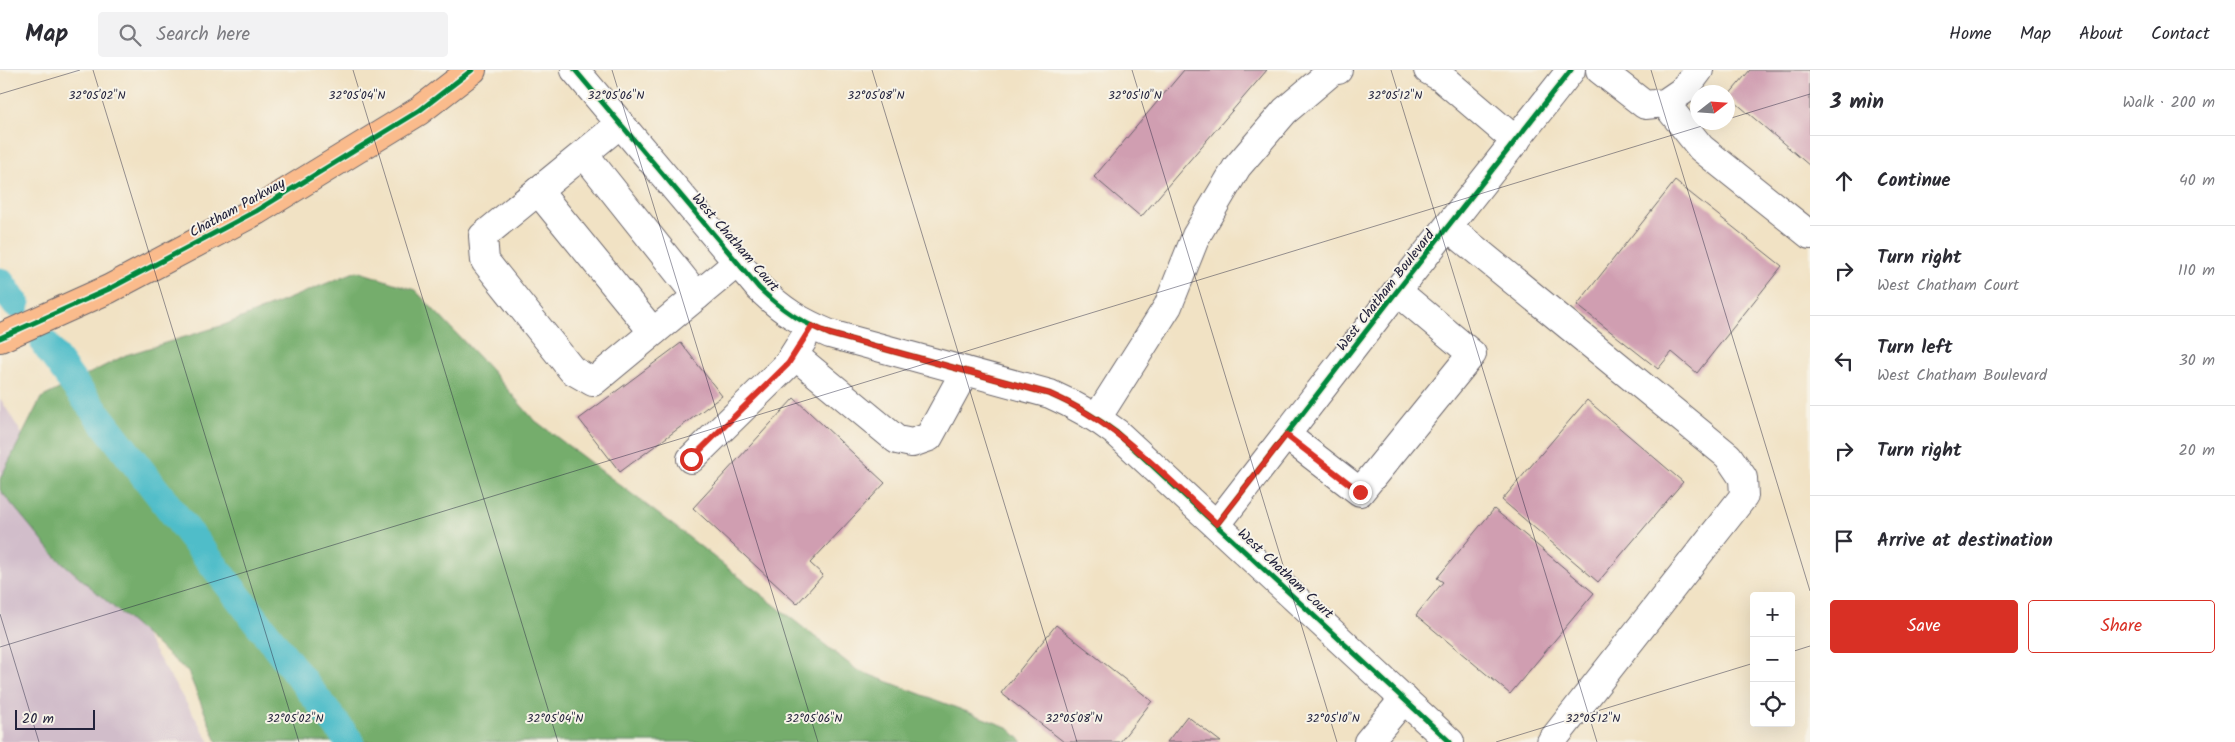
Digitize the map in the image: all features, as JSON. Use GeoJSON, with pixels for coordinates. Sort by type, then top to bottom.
{"type":"FeatureCollection","features":[{"type":"Feature","properties":{"kind":"main road","name":"Chatham Parkway"},"geometry":{"type":"LineString","coordinates":[[0,338],[109,289],[256,211],[419,110],[472,70]]}},
{"type":"Feature","properties":{"kind":"street","name":"West Chatham Court"},"geometry":{"type":"LineString","coordinates":[[575,70],[738,262],[781,309],[830,334],[1050,394],[1073,404],[1097,418],[1117,433],[1217,524],[1450,742]]}},
{"type":"Feature","properties":{"kind":"street"},"geometry":{"type":"LineString","coordinates":[[1097,418],[1168,306],[1196,236],[1237,167],[1285,112],[1332,71],[1338,70]]}},
{"type":"Feature","properties":{"kind":"street"},"geometry":{"type":"LineString","coordinates":[[1428,70],[1442,78],[1516,141]]}},
{"type":"Feature","properties":{"kind":"street","name":"West Chatham Boulevard"},"geometry":{"type":"LineString","coordinates":[[1217,524],[1571,70]]}},
{"type":"Feature","properties":{"kind":"street"},"geometry":{"type":"LineString","coordinates":[[1600,70],[1645,105],[1665,103],[1684,90],[1699,70]]}},
{"type":"Feature","properties":{"kind":"street"},"geometry":{"type":"LineString","coordinates":[[1665,103],[1700,148],[1810,235]]}},
{"type":"Feature","properties":{"kind":"street"},"geometry":{"type":"LineString","coordinates":[[620,124],[483,236],[485,262],[572,370],[593,382],[738,262]]}},
{"type":"Feature","properties":{"kind":"street"},"geometry":{"type":"LineString","coordinates":[[584,154],[697,296]]}},
{"type":"Feature","properties":{"kind":"street"},"geometry":{"type":"LineString","coordinates":[[538,191],[653,332]]}},
{"type":"Feature","properties":{"kind":"street"},"geometry":{"type":"LineString","coordinates":[[1448,227],[1721,450],[1728,456],[1743,478],[1744,496],[1551,742]]}},
{"type":"Feature","properties":{"kind":"street"},"geometry":{"type":"LineString","coordinates":[[1286,435],[1360,492],[1472,354],[1397,291]]}},
{"type":"Feature","properties":{"kind":"street"},"geometry":{"type":"LineString","coordinates":[[691,459],[788,364],[812,326]]}},
{"type":"Feature","properties":{"kind":"street"},"geometry":{"type":"LineString","coordinates":[[794,354],[897,440],[912,443],[929,438],[965,371]]}},
{"type":"Feature","properties":{"kind":"street"},"geometry":{"type":"LineString","coordinates":[[1368,742],[1404,699]]}},
{"type":"Feature","properties":{"kind":"shaded area"},"geometry":{"type":"Polygon","coordinates":[[[0,398],[210,742],[0,742],[0,398]]]}},
{"type":"Feature","properties":{"kind":"green space"},"geometry":{"type":"Polygon","coordinates":[[[357,271],[415,290],[490,369],[533,419],[682,532],[857,670],[1007,727],[1023,742],[217,742],[188,672],[55,556],[0,490],[0,479],[41,398],[126,355],[224,325],[357,271]]]}},
{"type":"Feature","properties":{"kind":"building"},"geometry":{"type":"Polygon","coordinates":[[[1184,70],[1267,70],[1141,217],[1094,177],[1184,70]]]}},
{"type":"Feature","properties":{"kind":"building"},"geometry":{"type":"Polygon","coordinates":[[[1750,70],[1810,70],[1810,166],[1735,102],[1735,88],[1750,70]]]}},
{"type":"Feature","properties":{"kind":"building"},"geometry":{"type":"Polygon","coordinates":[[[1675,181],[1782,266],[1697,373],[1672,352],[1658,369],[1577,305],[1675,181]]]}},
{"type":"Feature","properties":{"kind":"building"},"geometry":{"type":"Polygon","coordinates":[[[681,343],[722,396],[620,472],[579,419],[681,343]]]}},
{"type":"Feature","properties":{"kind":"building"},"geometry":{"type":"Polygon","coordinates":[[[794,398],[885,483],[810,563],[823,575],[797,604],[693,508],[794,398]]]}},
{"type":"Feature","properties":{"kind":"building"},"geometry":{"type":"Polygon","coordinates":[[[1587,400],[1683,482],[1598,582],[1502,500],[1587,400]]]}},
{"type":"Feature","properties":{"kind":"building"},"geometry":{"type":"Polygon","coordinates":[[[1494,509],[1594,593],[1510,694],[1416,615],[1443,582],[1437,578],[1494,509]]]}},
{"type":"Feature","properties":{"kind":"building"},"geometry":{"type":"Polygon","coordinates":[[[1056,625],[1152,701],[1120,742],[1064,742],[1001,693],[1056,625]]]}},
{"type":"Feature","properties":{"kind":"building"},"geometry":{"type":"Polygon","coordinates":[[[1187,716],[1221,742],[1167,742],[1187,716]]]}},
{"type":"Feature","properties":{"kind":"waterway"},"geometry":{"type":"LineString","coordinates":[[0,282],[16,304]]}},
{"type":"Feature","properties":{"kind":"waterway"},"geometry":{"type":"LineString","coordinates":[[45,344],[350,742]]}},
{"type":"Feature","properties":{"kind":"cycle path"},"geometry":{"type":"LineString","coordinates":[[0,338],[109,289],[256,211],[419,111],[472,70]]}},
{"type":"Feature","properties":{"kind":"cycle path"},"geometry":{"type":"LineString","coordinates":[[575,70],[759,288],[776,303],[800,320],[830,334],[1050,394],[1077,407],[1101,422],[1117,433],[1450,742]]}},
{"type":"Feature","properties":{"kind":"cycle path"},"geometry":{"type":"LineString","coordinates":[[1217,524],[1571,70]]}},
{"type":"Feature","properties":{"kind":"route"},"geometry":{"type":"LineString","coordinates":[[691,459],[788,364],[812,326],[830,334],[1050,394],[1073,404],[1097,418],[1117,433],[1217,524],[1286,435],[1360,492]]}}]}
